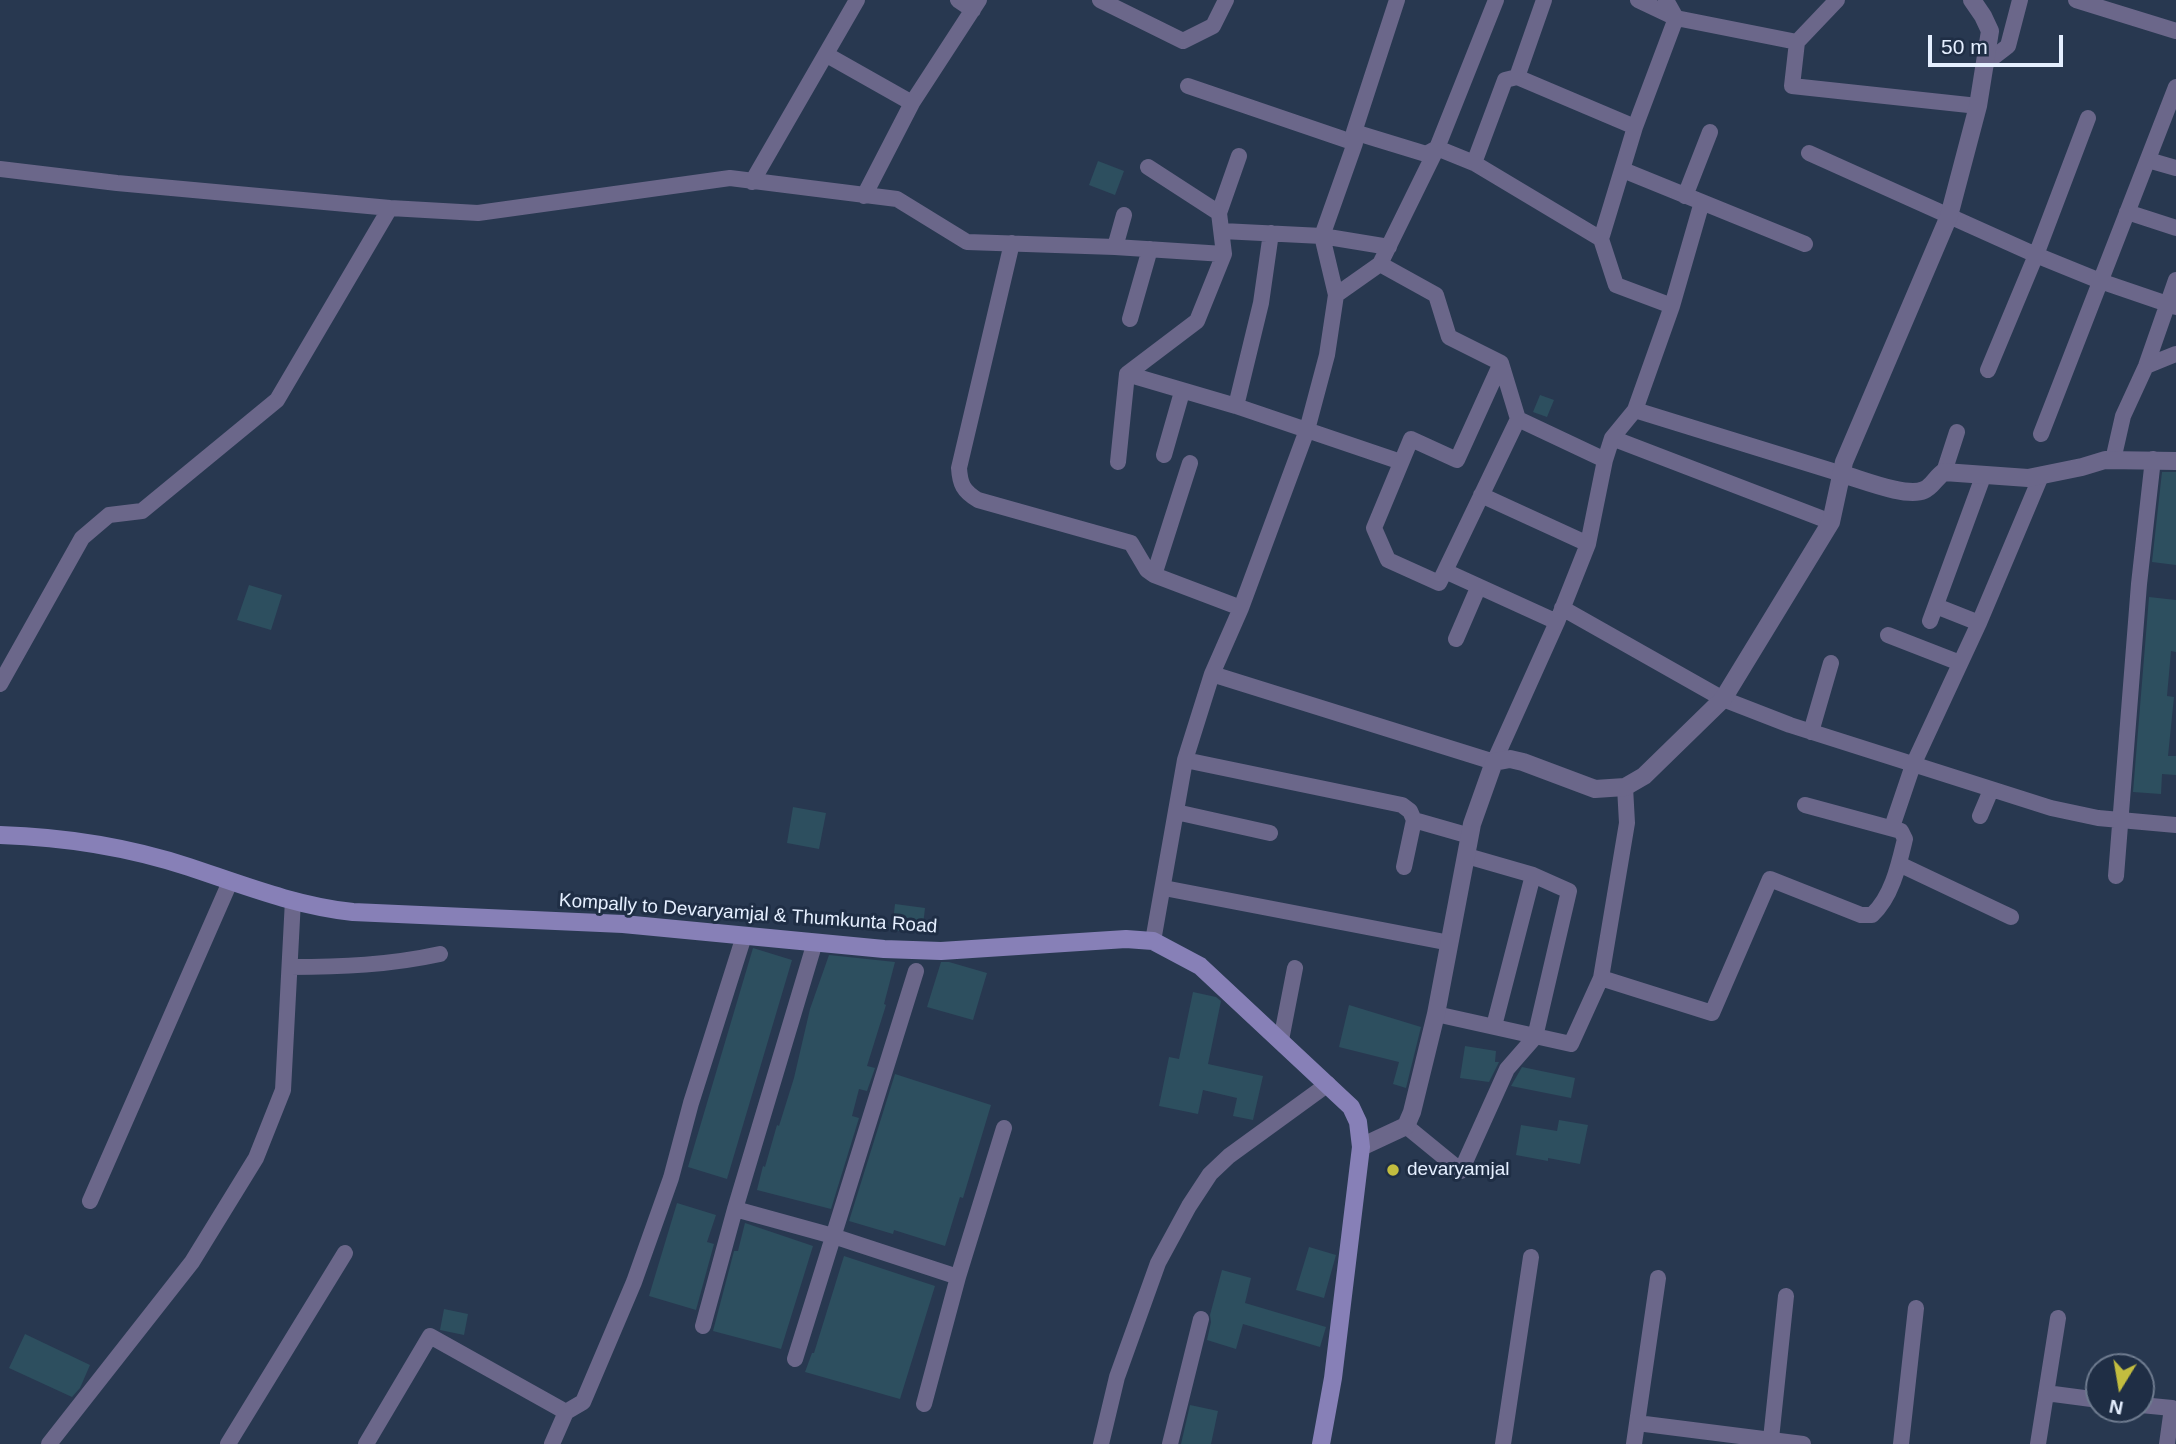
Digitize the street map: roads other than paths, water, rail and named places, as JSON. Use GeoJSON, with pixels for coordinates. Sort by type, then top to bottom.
{"type":"FeatureCollection","features":[{"type":"Feature","properties":{"kind":"main road","name":"Kompally to Devaryamjal & Thumkunta Road"},"geometry":{"type":"LineString","coordinates":[[0,835],[39,836],[116,848],[324,909],[353,912],[623,924],[884,949],[941,951],[1126,939],[1153,940],[1200,966],[1328,1084],[1350,1107],[1358,1122],[1362,1147],[1333,1378],[1321,1444]]}},
{"type":"Feature","properties":{"kind":"street"},"geometry":{"type":"LineString","coordinates":[[752,182],[857,0]]}},
{"type":"Feature","properties":{"kind":"street"},"geometry":{"type":"LineString","coordinates":[[864,196],[912,103],[976,5],[958,0]]}},
{"type":"Feature","properties":{"kind":"street"},"geometry":{"type":"LineString","coordinates":[[1100,0],[1183,41],[1213,26],[1226,0]]}},
{"type":"Feature","properties":{"kind":"street"},"geometry":{"type":"LineString","coordinates":[[1153,940],[1185,760],[1212,674],[1241,608],[1307,430],[1327,355],[1336,295],[1322,236],[1396,0]]}},
{"type":"Feature","properties":{"kind":"street"},"geometry":{"type":"LineString","coordinates":[[1336,295],[1380,264],[1437,148],[1496,0]]}},
{"type":"Feature","properties":{"kind":"street"},"geometry":{"type":"LineString","coordinates":[[1638,0],[1676,18],[1797,42]]}},
{"type":"Feature","properties":{"kind":"street"},"geometry":{"type":"LineString","coordinates":[[1665,0],[1676,18]]}},
{"type":"Feature","properties":{"kind":"street"},"geometry":{"type":"LineString","coordinates":[[1837,0],[1797,42],[1792,86],[1978,106]]}},
{"type":"Feature","properties":{"kind":"street"},"geometry":{"type":"LineString","coordinates":[[1212,674],[1494,762],[1510,759],[1523,762],[1595,789],[1625,787],[1644,776],[1723,699],[1831,522],[1849,452],[1949,216],[1978,106],[1990,31],[1972,0]]}},
{"type":"Feature","properties":{"kind":"street"},"geometry":{"type":"LineString","coordinates":[[1986,63],[2008,46],[2020,0]]}},
{"type":"Feature","properties":{"kind":"street"},"geometry":{"type":"LineString","coordinates":[[2076,0],[2093,3],[2176,32]]}},
{"type":"Feature","properties":{"kind":"street"},"geometry":{"type":"LineString","coordinates":[[1517,77],[1542,1]]}},
{"type":"Feature","properties":{"kind":"street"},"geometry":{"type":"LineString","coordinates":[[1672,306],[1616,285],[1601,239],[1635,127],[1676,18]]}},
{"type":"Feature","properties":{"kind":"street"},"geometry":{"type":"LineString","coordinates":[[827,55],[912,103]]}},
{"type":"Feature","properties":{"kind":"street"},"geometry":{"type":"LineString","coordinates":[[1474,163],[1505,80],[1517,77],[1635,127]]}},
{"type":"Feature","properties":{"kind":"street"},"geometry":{"type":"LineString","coordinates":[[1188,86],[1355,137],[1426,154],[1437,148]]}},
{"type":"Feature","properties":{"kind":"street"},"geometry":{"type":"LineString","coordinates":[[2041,434],[2174,96]]}},
{"type":"Feature","properties":{"kind":"street"},"geometry":{"type":"LineString","coordinates":[[1988,370],[2036,256],[2088,118]]}},
{"type":"Feature","properties":{"kind":"street"},"geometry":{"type":"LineString","coordinates":[[1685,196],[1710,132]]}},
{"type":"Feature","properties":{"kind":"street"},"geometry":{"type":"LineString","coordinates":[[1437,148],[1474,163],[1601,239]]}},
{"type":"Feature","properties":{"kind":"street"},"geometry":{"type":"LineString","coordinates":[[1809,153],[2036,256],[2172,306]]}},
{"type":"Feature","properties":{"kind":"street"},"geometry":{"type":"LineString","coordinates":[[1118,462],[1128,374],[1197,321],[1224,254],[1219,213],[1239,156]]}},
{"type":"Feature","properties":{"kind":"street"},"geometry":{"type":"LineString","coordinates":[[2148,160],[2176,168]]}},
{"type":"Feature","properties":{"kind":"street"},"geometry":{"type":"LineString","coordinates":[[1148,167],[1219,213]]}},
{"type":"Feature","properties":{"kind":"street"},"geometry":{"type":"LineString","coordinates":[[0,169],[107,182],[390,208],[478,213],[730,178],[897,199],[967,242],[1224,254]]}},
{"type":"Feature","properties":{"kind":"street"},"geometry":{"type":"LineString","coordinates":[[1623,170],[1805,244]]}},
{"type":"Feature","properties":{"kind":"street"},"geometry":{"type":"LineString","coordinates":[[1362,1147],[1406,1126],[1412,1112],[1436,1014],[1470,836],[1488,777],[1560,615],[1588,544],[1612,438],[1634,410],[1672,306],[1702,202]]}},
{"type":"Feature","properties":{"kind":"street"},"geometry":{"type":"LineString","coordinates":[[0,684],[82,538],[109,515],[142,511],[278,400],[390,208]]}},
{"type":"Feature","properties":{"kind":"street"},"geometry":{"type":"LineString","coordinates":[[2127,212],[2176,228]]}},
{"type":"Feature","properties":{"kind":"street"},"geometry":{"type":"LineString","coordinates":[[1115,247],[1124,215]]}},
{"type":"Feature","properties":{"kind":"street"},"geometry":{"type":"LineString","coordinates":[[1222,231],[1322,236],[1389,247]]}},
{"type":"Feature","properties":{"kind":"street"},"geometry":{"type":"LineString","coordinates":[[1236,406],[1261,303],[1271,233]]}},
{"type":"Feature","properties":{"kind":"street"},"geometry":{"type":"LineString","coordinates":[[1012,243],[958,468],[960,482],[966,493],[978,500],[1130,543],[1147,570],[1154,575],[1241,608]]}},
{"type":"Feature","properties":{"kind":"street"},"geometry":{"type":"LineString","coordinates":[[1130,318],[1150,249]]}},
{"type":"Feature","properties":{"kind":"street"},"geometry":{"type":"LineString","coordinates":[[1380,264],[1436,295],[1449,337],[1501,363],[1518,419],[1439,583],[1388,561],[1374,528],[1411,439],[1457,460],[1501,363]]}},
{"type":"Feature","properties":{"kind":"street"},"geometry":{"type":"LineString","coordinates":[[2113,460],[2123,416],[2172,306],[2176,280]]}},
{"type":"Feature","properties":{"kind":"street"},"geometry":{"type":"LineString","coordinates":[[2146,366],[2176,354]]}},
{"type":"Feature","properties":{"kind":"street"},"geometry":{"type":"LineString","coordinates":[[1128,374],[1236,406],[1401,462]]}},
{"type":"Feature","properties":{"kind":"street"},"geometry":{"type":"LineString","coordinates":[[1164,455],[1182,392]]}},
{"type":"Feature","properties":{"kind":"street"},"geometry":{"type":"LineString","coordinates":[[1634,410],[1909,492],[1921,492],[1944,472],[1957,432]]}},
{"type":"Feature","properties":{"kind":"street"},"geometry":{"type":"LineString","coordinates":[[1518,419],[1605,460]]}},
{"type":"Feature","properties":{"kind":"street"},"geometry":{"type":"LineString","coordinates":[[1612,438],[1831,522]]}},
{"type":"Feature","properties":{"kind":"street"},"geometry":{"type":"LineString","coordinates":[[1944,472],[2028,478],[2113,460],[2176,461]]}},
{"type":"Feature","properties":{"kind":"street"},"geometry":{"type":"LineString","coordinates":[[2116,876],[2139,584],[2153,460]]}},
{"type":"Feature","properties":{"kind":"street"},"geometry":{"type":"LineString","coordinates":[[1154,575],[1190,463]]}},
{"type":"Feature","properties":{"kind":"street"},"geometry":{"type":"LineString","coordinates":[[1979,623],[1933,613],[1984,474]]}},
{"type":"Feature","properties":{"kind":"street"},"geometry":{"type":"LineString","coordinates":[[1892,827],[1913,765],[1979,623],[2041,476]]}},
{"type":"Feature","properties":{"kind":"street"},"geometry":{"type":"LineString","coordinates":[[1481,495],[1588,544]]}},
{"type":"Feature","properties":{"kind":"street"},"geometry":{"type":"LineString","coordinates":[[1445,571],[1478,588],[1560,615],[1723,699],[1811,732],[2051,808],[2121,820],[2176,825]]}},
{"type":"Feature","properties":{"kind":"street"},"geometry":{"type":"LineString","coordinates":[[1456,639],[1478,588]]}},
{"type":"Feature","properties":{"kind":"street"},"geometry":{"type":"LineString","coordinates":[[1888,635],[1960,663]]}},
{"type":"Feature","properties":{"kind":"street"},"geometry":{"type":"LineString","coordinates":[[1811,732],[1831,663]]}},
{"type":"Feature","properties":{"kind":"street"},"geometry":{"type":"LineString","coordinates":[[1185,760],[1402,805],[1410,811],[1414,820],[1404,867]]}},
{"type":"Feature","properties":{"kind":"street"},"geometry":{"type":"LineString","coordinates":[[1436,1014],[1571,1044],[1601,978],[1627,823],[1625,787]]}},
{"type":"Feature","properties":{"kind":"street"},"geometry":{"type":"LineString","coordinates":[[1980,816],[1990,790]]}},
{"type":"Feature","properties":{"kind":"street"},"geometry":{"type":"LineString","coordinates":[[1601,978],[1712,1013],[1770,879],[1861,915],[1872,915],[1879,909],[1899,864],[1905,839],[1901,831],[1805,804]]}},
{"type":"Feature","properties":{"kind":"street"},"geometry":{"type":"LineString","coordinates":[[1177,812],[1270,833]]}},
{"type":"Feature","properties":{"kind":"street"},"geometry":{"type":"LineString","coordinates":[[1414,820],[1470,836]]}},
{"type":"Feature","properties":{"kind":"street"},"geometry":{"type":"LineString","coordinates":[[1406,1126],[1461,1171],[1507,1069],[1535,1037],[1569,891],[1533,875],[1466,856]]}},
{"type":"Feature","properties":{"kind":"street"},"geometry":{"type":"LineString","coordinates":[[1899,864],[2011,917]]}},
{"type":"Feature","properties":{"kind":"street"},"geometry":{"type":"LineString","coordinates":[[1494,1026],[1533,875]]}},
{"type":"Feature","properties":{"kind":"street"},"geometry":{"type":"LineString","coordinates":[[90,1202],[230,882]]}},
{"type":"Feature","properties":{"kind":"street"},"geometry":{"type":"LineString","coordinates":[[1164,888],[1450,943]]}},
{"type":"Feature","properties":{"kind":"street"},"geometry":{"type":"LineString","coordinates":[[48,1444],[192,1262],[256,1158],[283,1090],[293,900]]}},
{"type":"Feature","properties":{"kind":"street"},"geometry":{"type":"LineString","coordinates":[[572,1444],[554,1441],[566,1412],[583,1402],[634,1282],[671,1178],[691,1102],[744,936]]}},
{"type":"Feature","properties":{"kind":"street"},"geometry":{"type":"LineString","coordinates":[[703,1326],[815,942]]}},
{"type":"Feature","properties":{"kind":"street"},"geometry":{"type":"LineString","coordinates":[[290,967],[359,967],[404,962],[440,954]]}},
{"type":"Feature","properties":{"kind":"street"},"geometry":{"type":"LineString","coordinates":[[1281,1040],[1295,968]]}},
{"type":"Feature","properties":{"kind":"street"},"geometry":{"type":"LineString","coordinates":[[795,1360],[916,971]]}},
{"type":"Feature","properties":{"kind":"street"},"geometry":{"type":"LineString","coordinates":[[1101,1444],[1117,1377],[1158,1263],[1189,1206],[1210,1174],[1229,1156],[1328,1084]]}},
{"type":"Feature","properties":{"kind":"street"},"geometry":{"type":"LineString","coordinates":[[923,1404],[958,1277],[1004,1128]]}},
{"type":"Feature","properties":{"kind":"street"},"geometry":{"type":"LineString","coordinates":[[735,1209],[833,1236],[958,1277]]}},
{"type":"Feature","properties":{"kind":"street"},"geometry":{"type":"LineString","coordinates":[[228,1444],[345,1253]]}},
{"type":"Feature","properties":{"kind":"street"},"geometry":{"type":"LineString","coordinates":[[1503,1444],[1531,1257]]}},
{"type":"Feature","properties":{"kind":"street"},"geometry":{"type":"LineString","coordinates":[[1634,1444],[1658,1279]]}},
{"type":"Feature","properties":{"kind":"street"},"geometry":{"type":"LineString","coordinates":[[1771,1439],[1786,1296]]}},
{"type":"Feature","properties":{"kind":"street"},"geometry":{"type":"LineString","coordinates":[[1901,1444],[1916,1308]]}},
{"type":"Feature","properties":{"kind":"street"},"geometry":{"type":"LineString","coordinates":[[2038,1444],[2058,1318]]}},
{"type":"Feature","properties":{"kind":"street"},"geometry":{"type":"LineString","coordinates":[[1170,1444],[1200,1319]]}},
{"type":"Feature","properties":{"kind":"street"},"geometry":{"type":"LineString","coordinates":[[366,1444],[430,1336],[566,1412]]}},
{"type":"Feature","properties":{"kind":"street"},"geometry":{"type":"LineString","coordinates":[[2046,1393],[2085,1398]]}},
{"type":"Feature","properties":{"kind":"street"},"geometry":{"type":"LineString","coordinates":[[2155,1406],[2172,1408],[2167,1444]]}},
{"type":"Feature","properties":{"kind":"street"},"geometry":{"type":"LineString","coordinates":[[1637,1423],[1803,1444]]}},
{"type":"Feature","properties":{"kind":"place","name":"devaryamjal"},"geometry":{"type":"Point","coordinates":[1393,1170]}}]}
